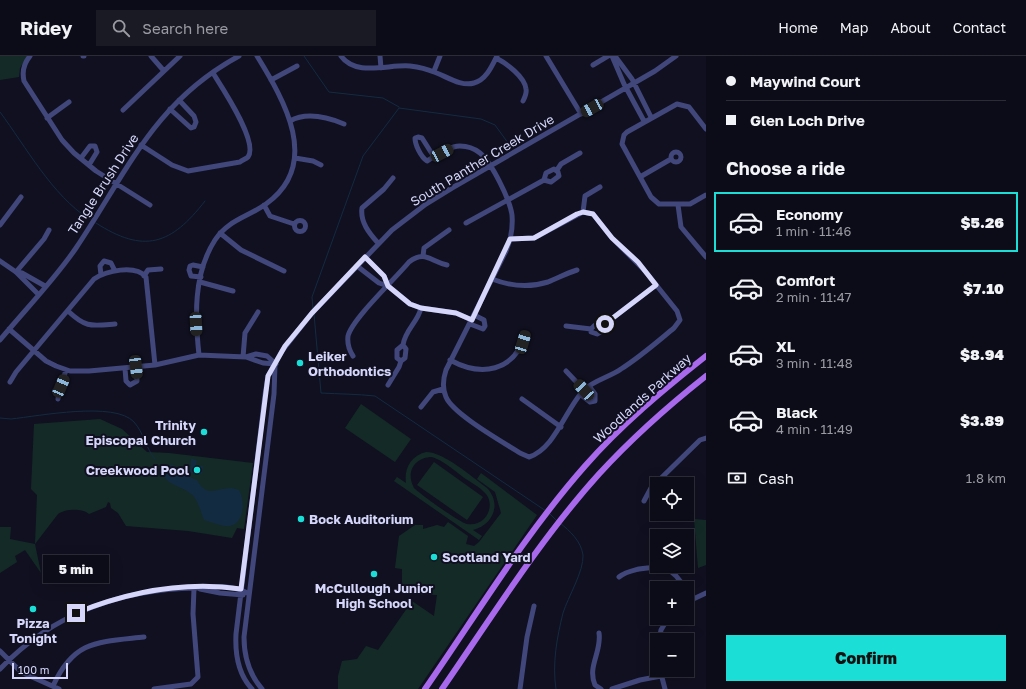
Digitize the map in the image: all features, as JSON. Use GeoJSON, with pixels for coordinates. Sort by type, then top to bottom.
{"type":"FeatureCollection","features":[{"type":"Feature","properties":{"kind":"main road","name":"Woodlands Parkway"},"geometry":{"type":"LineString","coordinates":[[425,689],[550,508],[609,440],[644,407],[706,356]]}},
{"type":"Feature","properties":{"kind":"main road","name":"Woodlands Parkway"},"geometry":{"type":"LineString","coordinates":[[442,689],[563,518],[616,456],[656,418],[706,376]]}},
{"type":"Feature","properties":{"kind":"street"},"geometry":{"type":"LineString","coordinates":[[30,56],[26,62],[23,73],[25,83],[66,145],[89,165],[150,205]]}},
{"type":"Feature","properties":{"kind":"street"},"geometry":{"type":"LineString","coordinates":[[151,56],[164,71]]}},
{"type":"Feature","properties":{"kind":"street"},"geometry":{"type":"LineString","coordinates":[[123,110],[180,56]]}},
{"type":"Feature","properties":{"kind":"street","name":"Tangle Brush Drive"},"geometry":{"type":"LineString","coordinates":[[0,340],[70,257],[141,145],[170,109],[213,73],[239,56]]}},
{"type":"Feature","properties":{"kind":"street"},"geometry":{"type":"LineString","coordinates":[[199,355],[196,314],[200,280],[203,267],[212,246],[220,233],[235,220],[264,205],[276,195],[283,186],[295,158],[295,143],[290,121],[271,80],[257,56]]}},
{"type":"Feature","properties":{"kind":"street"},"geometry":{"type":"LineString","coordinates":[[341,56],[352,65],[381,68],[410,66],[434,71],[460,82],[473,84],[486,76],[496,57],[510,66],[525,85],[526,94],[523,101]]}},
{"type":"Feature","properties":{"kind":"street"},"geometry":{"type":"LineString","coordinates":[[380,56],[381,68]]}},
{"type":"Feature","properties":{"kind":"street"},"geometry":{"type":"LineString","coordinates":[[434,71],[440,56]]}},
{"type":"Feature","properties":{"kind":"street"},"geometry":{"type":"LineString","coordinates":[[546,56],[581,114]]}},
{"type":"Feature","properties":{"kind":"street"},"geometry":{"type":"LineString","coordinates":[[593,65],[608,56]]}},
{"type":"Feature","properties":{"kind":"street"},"geometry":{"type":"LineString","coordinates":[[614,56],[634,84],[651,116]]}},
{"type":"Feature","properties":{"kind":"street"},"geometry":{"type":"LineString","coordinates":[[614,56],[613,60],[644,121]]}},
{"type":"Feature","properties":{"kind":"street","name":"South Panther Creek Drive"},"geometry":{"type":"LineString","coordinates":[[252,689],[240,668],[236,652],[236,634],[268,376],[285,346],[314,311],[378,243],[426,204],[655,72],[676,56]]}},
{"type":"Feature","properties":{"kind":"street"},"geometry":{"type":"LineString","coordinates":[[271,80],[297,66]]}},
{"type":"Feature","properties":{"kind":"street"},"geometry":{"type":"LineString","coordinates":[[141,145],[172,165],[188,171],[240,162],[247,158],[250,152],[249,145],[237,112],[213,73]]}},
{"type":"Feature","properties":{"kind":"street"},"geometry":{"type":"LineString","coordinates":[[170,109],[191,128],[194,126],[196,122],[194,116],[179,100]]}},
{"type":"Feature","properties":{"kind":"street"},"geometry":{"type":"LineString","coordinates":[[48,118],[69,102]]}},
{"type":"Feature","properties":{"kind":"street"},"geometry":{"type":"LineString","coordinates":[[706,129],[692,110],[685,105],[677,104],[651,116],[627,132],[622,140],[623,149],[651,197],[659,204],[678,205],[696,203],[706,195]]}},
{"type":"Feature","properties":{"kind":"street"},"geometry":{"type":"LineString","coordinates":[[290,121],[301,116],[307,116],[335,120],[344,124]]}},
{"type":"Feature","properties":{"kind":"street"},"geometry":{"type":"LineString","coordinates":[[434,157],[422,138],[415,138],[415,143],[424,159],[427,160],[434,157],[449,149],[462,146],[480,152],[508,200],[512,216],[510,239],[492,279],[450,360],[444,375],[443,389],[447,400],[458,412],[520,453],[529,457],[536,455],[561,427],[574,402],[584,390],[622,369],[674,328],[680,320],[677,311],[638,262],[612,238],[597,216],[590,212],[583,212],[534,238],[510,239]]}},
{"type":"Feature","properties":{"kind":"street"},"geometry":{"type":"LineString","coordinates":[[80,158],[90,146],[96,146],[97,152],[89,165]]}},
{"type":"Feature","properties":{"kind":"street"},"geometry":{"type":"LineString","coordinates":[[466,222],[544,180],[548,182],[557,178],[559,174],[557,170],[561,164],[580,154]]}},
{"type":"Feature","properties":{"kind":"street"},"geometry":{"type":"LineString","coordinates":[[295,158],[313,161],[322,165]]}},
{"type":"Feature","properties":{"kind":"street"},"geometry":{"type":"LineString","coordinates":[[640,177],[671,159]]}},
{"type":"Feature","properties":{"kind":"street"},"geometry":{"type":"LineString","coordinates":[[544,180],[546,173],[554,169],[557,170]]}},
{"type":"Feature","properties":{"kind":"street"},"geometry":{"type":"LineString","coordinates":[[378,243],[363,222],[361,216],[362,208],[384,189],[393,178]]}},
{"type":"Feature","properties":{"kind":"street"},"geometry":{"type":"LineString","coordinates":[[583,212],[584,196],[600,187]]}},
{"type":"Feature","properties":{"kind":"street"},"geometry":{"type":"LineString","coordinates":[[0,225],[21,197]]}},
{"type":"Feature","properties":{"kind":"street"},"geometry":{"type":"LineString","coordinates":[[264,205],[270,216],[294,224]]}},
{"type":"Feature","properties":{"kind":"street"},"geometry":{"type":"LineString","coordinates":[[678,205],[681,227],[706,257]]}},
{"type":"Feature","properties":{"kind":"street"},"geometry":{"type":"LineString","coordinates":[[16,272],[44,239],[49,230]]}},
{"type":"Feature","properties":{"kind":"street"},"geometry":{"type":"LineString","coordinates":[[423,256],[424,248],[449,230]]}},
{"type":"Feature","properties":{"kind":"street"},"geometry":{"type":"LineString","coordinates":[[220,233],[241,250],[284,271]]}},
{"type":"Feature","properties":{"kind":"street"},"geometry":{"type":"LineString","coordinates":[[353,356],[348,346],[350,331],[357,319],[409,262],[417,256],[423,256],[447,265]]}},
{"type":"Feature","properties":{"kind":"street"},"geometry":{"type":"LineString","coordinates":[[365,257],[384,276],[388,286]]}},
{"type":"Feature","properties":{"kind":"street"},"geometry":{"type":"LineString","coordinates":[[0,261],[16,272],[38,294]]}},
{"type":"Feature","properties":{"kind":"street"},"geometry":{"type":"LineString","coordinates":[[101,275],[100,266],[104,261],[111,263],[115,271]]}},
{"type":"Feature","properties":{"kind":"street"},"geometry":{"type":"LineString","coordinates":[[203,267],[194,265],[190,266],[189,270],[191,276],[233,292]]}},
{"type":"Feature","properties":{"kind":"street"},"geometry":{"type":"LineString","coordinates":[[357,266],[379,283],[388,286],[400,297],[421,308],[456,313],[472,319]]}},
{"type":"Feature","properties":{"kind":"street"},"geometry":{"type":"LineString","coordinates":[[144,276],[148,270],[161,269]]}},
{"type":"Feature","properties":{"kind":"street"},"geometry":{"type":"LineString","coordinates":[[492,279],[524,286],[548,281],[577,270]]}},
{"type":"Feature","properties":{"kind":"street"},"geometry":{"type":"LineString","coordinates":[[10,382],[16,372],[89,285],[101,275],[115,271],[135,271],[144,276],[147,283],[155,365]]}},
{"type":"Feature","properties":{"kind":"street"},"geometry":{"type":"LineString","coordinates":[[16,272],[22,273],[45,286]]}},
{"type":"Feature","properties":{"kind":"street"},"geometry":{"type":"LineString","coordinates":[[566,326],[591,329],[591,332],[597,334],[604,330],[605,324],[656,285]]}},
{"type":"Feature","properties":{"kind":"street"},"geometry":{"type":"LineString","coordinates":[[401,361],[397,358],[397,350],[403,345],[405,336],[416,320],[421,308]]}},
{"type":"Feature","properties":{"kind":"street"},"geometry":{"type":"LineString","coordinates":[[68,311],[87,326],[115,324]]}},
{"type":"Feature","properties":{"kind":"street"},"geometry":{"type":"LineString","coordinates":[[245,357],[245,333],[258,312]]}},
{"type":"Feature","properties":{"kind":"street"},"geometry":{"type":"LineString","coordinates":[[591,329],[599,322],[605,324]]}},
{"type":"Feature","properties":{"kind":"street"},"geometry":{"type":"LineString","coordinates":[[9,329],[51,364],[66,370],[89,371],[155,365],[199,355],[245,357],[256,354],[267,356],[276,364]]}},
{"type":"Feature","properties":{"kind":"street"},"geometry":{"type":"LineString","coordinates":[[450,360],[468,369],[488,370],[497,368],[514,356],[523,342],[525,335]]}},
{"type":"Feature","properties":{"kind":"street"},"geometry":{"type":"LineString","coordinates":[[388,385],[401,361],[405,358],[406,349],[403,345]]}},
{"type":"Feature","properties":{"kind":"street","name":"South Panther Creek Drive"},"geometry":{"type":"LineString","coordinates":[[262,689],[251,674],[245,655],[244,637],[274,394],[276,364]]}},
{"type":"Feature","properties":{"kind":"street"},"geometry":{"type":"LineString","coordinates":[[125,368],[126,381],[130,385],[137,381],[136,367]]}},
{"type":"Feature","properties":{"kind":"street"},"geometry":{"type":"LineString","coordinates":[[58,399],[66,370]]}},
{"type":"Feature","properties":{"kind":"street"},"geometry":{"type":"LineString","coordinates":[[566,371],[584,390]]}},
{"type":"Feature","properties":{"kind":"street"},"geometry":{"type":"LineString","coordinates":[[580,395],[590,402],[595,401],[595,394],[589,386]]}},
{"type":"Feature","properties":{"kind":"street"},"geometry":{"type":"LineString","coordinates":[[421,407],[433,392],[443,389]]}},
{"type":"Feature","properties":{"kind":"street"},"geometry":{"type":"LineString","coordinates":[[522,399],[561,427]]}},
{"type":"Feature","properties":{"kind":"street"},"geometry":{"type":"LineString","coordinates":[[644,500],[651,488],[700,440],[706,438]]}},
{"type":"Feature","properties":{"kind":"street"},"geometry":{"type":"LineString","coordinates":[[619,577],[624,572],[653,567],[664,568],[678,577],[680,581]]}},
{"type":"Feature","properties":{"kind":"street"},"geometry":{"type":"LineString","coordinates":[[0,669],[26,644],[50,628],[76,613],[98,604],[145,592],[211,586],[241,589],[249,594]]}},
{"type":"Feature","properties":{"kind":"street"},"geometry":{"type":"LineString","coordinates":[[196,588],[211,592],[241,596],[249,594]]}},
{"type":"Feature","properties":{"kind":"street"},"geometry":{"type":"LineString","coordinates":[[154,689],[191,684],[198,676],[193,614],[196,588]]}},
{"type":"Feature","properties":{"kind":"street"},"geometry":{"type":"LineString","coordinates":[[694,599],[706,593]]}},
{"type":"Feature","properties":{"kind":"street"},"geometry":{"type":"LineString","coordinates":[[520,689],[527,637],[534,606]]}},
{"type":"Feature","properties":{"kind":"street"},"geometry":{"type":"LineString","coordinates":[[599,633],[600,642],[591,670],[592,679],[595,685],[599,688]]}},
{"type":"Feature","properties":{"kind":"street"},"geometry":{"type":"LineString","coordinates":[[53,686],[63,666],[83,648],[98,643],[144,637]]}},
{"type":"Feature","properties":{"kind":"street"},"geometry":{"type":"LineString","coordinates":[[0,651],[22,672],[59,689]]}},
{"type":"Feature","properties":{"kind":"street"},"geometry":{"type":"LineString","coordinates":[[612,689],[650,677]]}},
{"type":"Feature","properties":{"kind":"street"},"geometry":{"type":"LineString","coordinates":[[662,677],[665,689]]}},
{"type":"Feature","properties":{"kind":"green space"},"geometry":{"type":"Polygon","coordinates":[[[0,56],[27,56],[20,68],[19,77],[0,80],[0,56]]]}},
{"type":"Feature","properties":{"kind":"green space"},"geometry":{"type":"Polygon","coordinates":[[[361,404],[411,439],[395,462],[345,428],[361,404]]]}},
{"type":"Feature","properties":{"kind":"green space"},"geometry":{"type":"Polygon","coordinates":[[[100,419],[122,429],[147,452],[169,453],[253,463],[244,529],[237,528],[232,538],[188,531],[126,526],[118,513],[111,508],[110,503],[108,502],[106,507],[89,514],[74,510],[61,512],[35,544],[37,495],[31,489],[34,424],[100,419]]]}},
{"type":"Feature","properties":{"kind":"green space"},"geometry":{"type":"Polygon","coordinates":[[[426,452],[433,453],[449,460],[487,488],[492,494],[494,507],[490,519],[486,524],[473,530],[482,536],[479,540],[394,481],[397,477],[406,483],[407,468],[416,456],[426,452]],[[432,457],[421,460],[413,466],[411,471],[411,482],[414,488],[440,508],[467,524],[473,524],[484,519],[490,505],[486,494],[449,466],[432,457]]]}},
{"type":"Feature","properties":{"kind":"green space"},"geometry":{"type":"Polygon","coordinates":[[[434,462],[483,497],[467,520],[417,485],[434,462]]]}},
{"type":"Feature","properties":{"kind":"green space"},"geometry":{"type":"Polygon","coordinates":[[[481,473],[537,515],[418,689],[338,689],[338,676],[342,661],[357,659],[366,646],[378,650],[412,601],[434,616],[437,595],[402,594],[402,569],[395,568],[399,536],[415,525],[423,525],[423,529],[437,525],[444,527],[448,522],[468,536],[466,544],[474,546],[479,542],[501,513],[495,492],[477,479],[481,473]]]}},
{"type":"Feature","properties":{"kind":"green space"},"geometry":{"type":"Polygon","coordinates":[[[694,519],[706,520],[706,565],[698,568],[694,519]]]}},
{"type":"Feature","properties":{"kind":"green space"},"geometry":{"type":"Polygon","coordinates":[[[0,527],[11,527],[10,539],[35,544],[41,573],[25,550],[15,556],[17,562],[0,573],[0,527]]]}},
{"type":"Feature","properties":{"kind":"water","name":"Creekwood Pool"},"geometry":{"type":"Polygon","coordinates":[[[191,459],[197,460],[196,466],[203,466],[202,474],[190,473],[191,459]]]}},
{"type":"Feature","properties":{"kind":"water"},"geometry":{"type":"Polygon","coordinates":[[[172,465],[197,480],[206,490],[215,491],[232,488],[239,490],[243,505],[239,521],[235,524],[227,526],[204,520],[196,499],[190,493],[165,478],[165,466],[172,465]]]}},
{"type":"Feature","properties":{"kind":"waterway"},"geometry":{"type":"LineString","coordinates":[[304,56],[329,92],[383,98],[399,107]]}},
{"type":"Feature","properties":{"kind":"waterway"},"geometry":{"type":"LineString","coordinates":[[313,309],[312,297],[363,156],[399,108],[481,119],[495,125],[511,147]]}},
{"type":"Feature","properties":{"kind":"waterway"},"geometry":{"type":"LineString","coordinates":[[0,112],[51,184],[76,209],[89,219]]}},
{"type":"Feature","properties":{"kind":"waterway"},"geometry":{"type":"LineString","coordinates":[[96,223],[113,233],[128,239],[143,241],[156,240],[168,235],[180,227],[193,216],[205,201]]}},
{"type":"Feature","properties":{"kind":"waterway"},"geometry":{"type":"LineString","coordinates":[[314,314],[321,393],[375,396],[546,511]]}},
{"type":"Feature","properties":{"kind":"waterway"},"geometry":{"type":"LineString","coordinates":[[0,418],[11,419],[57,413],[94,411],[111,412],[124,416],[134,422],[143,436],[149,451],[155,459]]}},
{"type":"Feature","properties":{"kind":"waterway"},"geometry":{"type":"LineString","coordinates":[[550,514],[556,520]]}},
{"type":"Feature","properties":{"kind":"waterway"},"geometry":{"type":"LineString","coordinates":[[556,689],[555,660],[559,631],[565,607],[583,561],[580,545],[571,533],[560,523]]}},
{"type":"Feature","properties":{"kind":"place","name":"Leiker Orthodontics"},"geometry":{"type":"Point","coordinates":[300,363]}},
{"type":"Feature","properties":{"kind":"place","name":"Trinity Episcopal Church"},"geometry":{"type":"Point","coordinates":[204,432]}},
{"type":"Feature","properties":{"kind":"place","name":"Creekwood Pool"},"geometry":{"type":"Point","coordinates":[197,470]}},
{"type":"Feature","properties":{"kind":"place","name":"Bock Auditorium"},"geometry":{"type":"Point","coordinates":[301,519]}},
{"type":"Feature","properties":{"kind":"place","name":"Scotland Yard"},"geometry":{"type":"Point","coordinates":[434,557]}},
{"type":"Feature","properties":{"kind":"place","name":"McCullough Junior High School"},"geometry":{"type":"Point","coordinates":[374,574]}},
{"type":"Feature","properties":{"kind":"place","name":"Pizza Tonight"},"geometry":{"type":"Point","coordinates":[33,609]}},
{"type":"Feature","properties":{"kind":"route"},"geometry":{"type":"LineString","coordinates":[[76,613],[114,599],[145,592],[211,586],[241,589],[268,376],[285,346],[312,313],[365,257],[384,276],[388,286],[410,304],[430,310],[456,313],[472,320],[506,251],[510,239],[528,240],[534,238],[577,214],[590,212],[597,216],[612,238],[638,262],[656,285],[605,324]]}}]}
